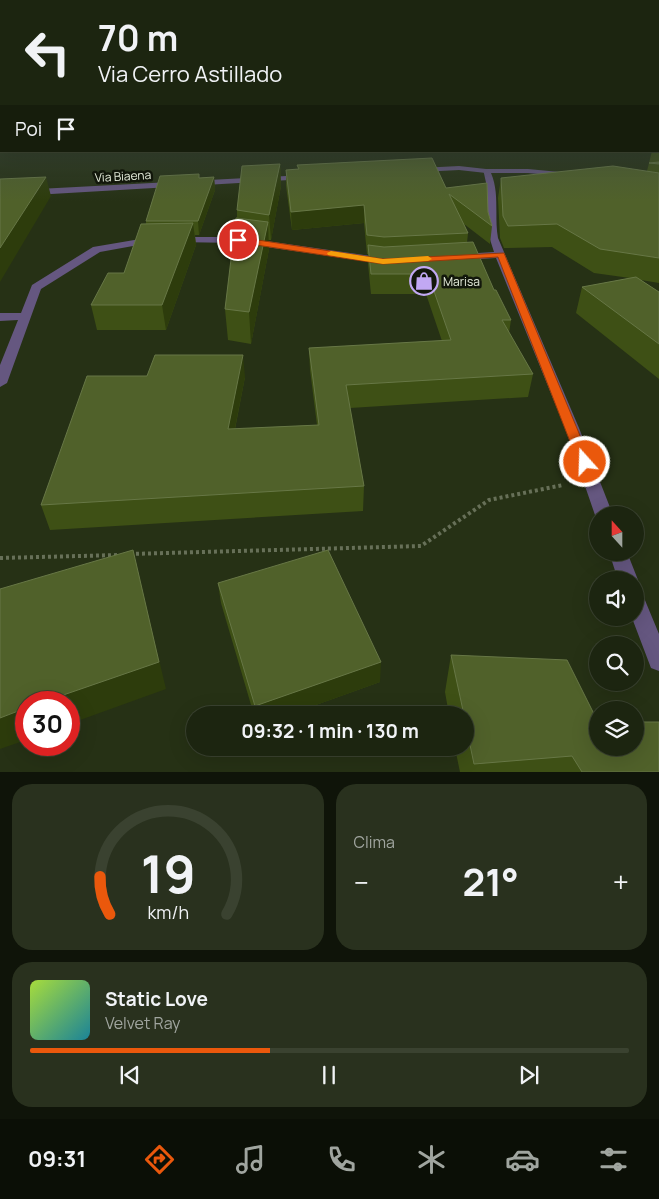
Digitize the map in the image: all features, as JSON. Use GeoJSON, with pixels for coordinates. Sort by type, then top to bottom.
{"type":"FeatureCollection","features":[{"type":"Feature","properties":{"kind":"street"},"geometry":{"type":"LineString","coordinates":[[415,170],[459,168],[486,171],[528,171],[574,176]]}},
{"type":"Feature","properties":{"kind":"street"},"geometry":{"type":"LineString","coordinates":[[486,171],[491,180],[492,192],[489,225],[572,428],[601,506]]}},
{"type":"Feature","properties":{"kind":"street","name":"Via Biaena"},"geometry":{"type":"LineString","coordinates":[[0,194],[309,177]]}},
{"type":"Feature","properties":{"kind":"street"},"geometry":{"type":"LineString","coordinates":[[0,383],[36,287],[97,249],[147,240],[238,240],[383,261],[393,260]]}},
{"type":"Feature","properties":{"kind":"street"},"geometry":{"type":"LineString","coordinates":[[452,257],[501,255]]}},
{"type":"Feature","properties":{"kind":"street"},"geometry":{"type":"LineString","coordinates":[[0,317],[25,316]]}},
{"type":"Feature","properties":{"kind":"street"},"geometry":{"type":"LineString","coordinates":[[644,622],[659,661]]}},
{"type":"Feature","properties":{"kind":"path"},"geometry":{"type":"LineString","coordinates":[[0,558],[421,546],[489,500],[591,479]]}},
{"type":"Feature","properties":{"kind":"building"},"geometry":{"type":"Polygon","coordinates":[[[432,158],[446,188],[487,183],[488,212],[492,226],[449,194],[468,233],[384,237],[367,235],[364,205],[291,212],[286,170],[299,169],[297,165],[432,158]]]}},
{"type":"Feature","properties":{"kind":"building"},"geometry":{"type":"Polygon","coordinates":[[[280,164],[269,215],[237,210],[242,166],[280,164]]]}},
{"type":"Feature","properties":{"kind":"building"},"geometry":{"type":"Polygon","coordinates":[[[613,166],[659,173],[659,258],[600,249],[557,224],[508,226],[503,216],[501,178],[613,166]]]}},
{"type":"Feature","properties":{"kind":"building"},"geometry":{"type":"Polygon","coordinates":[[[199,174],[199,178],[214,177],[198,221],[146,221],[160,176],[199,174]]]}},
{"type":"Feature","properties":{"kind":"building"},"geometry":{"type":"Polygon","coordinates":[[[46,177],[0,248],[0,179],[46,177]]]}},
{"type":"Feature","properties":{"kind":"building"},"geometry":{"type":"Polygon","coordinates":[[[236,218],[268,222],[249,312],[225,309],[236,218]]]}},
{"type":"Feature","properties":{"kind":"building"},"geometry":{"type":"Polygon","coordinates":[[[193,223],[162,305],[91,305],[108,273],[124,273],[141,224],[193,223]]]}},
{"type":"Feature","properties":{"kind":"building"},"geometry":{"type":"Polygon","coordinates":[[[473,242],[494,290],[496,290],[511,320],[502,320],[533,374],[346,385],[364,486],[41,505],[87,376],[147,376],[155,355],[243,355],[228,429],[319,425],[309,348],[451,340],[428,274],[371,274],[368,245],[384,247],[473,242]]]}},
{"type":"Feature","properties":{"kind":"building"},"geometry":{"type":"Polygon","coordinates":[[[636,277],[659,292],[659,344],[582,287],[636,277]]]}},
{"type":"Feature","properties":{"kind":"building"},"geometry":{"type":"Polygon","coordinates":[[[133,550],[159,662],[75,691],[15,691],[15,712],[0,718],[0,589],[133,550]]]}},
{"type":"Feature","properties":{"kind":"building"},"geometry":{"type":"Polygon","coordinates":[[[328,550],[381,662],[255,706],[218,583],[328,550]]]}},
{"type":"Feature","properties":{"kind":"building"},"geometry":{"type":"Polygon","coordinates":[[[451,655],[567,660],[589,704],[589,756],[644,756],[644,722],[659,722],[659,772],[582,772],[572,756],[474,764],[472,756],[474,756],[474,706],[462,706],[451,655]]]}},
{"type":"Feature","properties":{"kind":"slow traffic"},"geometry":{"type":"LineString","coordinates":[[331,253],[383,261],[428,259]]}},
{"type":"Feature","properties":{"kind":"place","name":"Marisa"},"geometry":{"type":"Point","coordinates":[424,281]}},
{"type":"Feature","properties":{"kind":"route"},"geometry":{"type":"LineString","coordinates":[[238,240],[383,261],[501,255],[585,462]]}}]}
